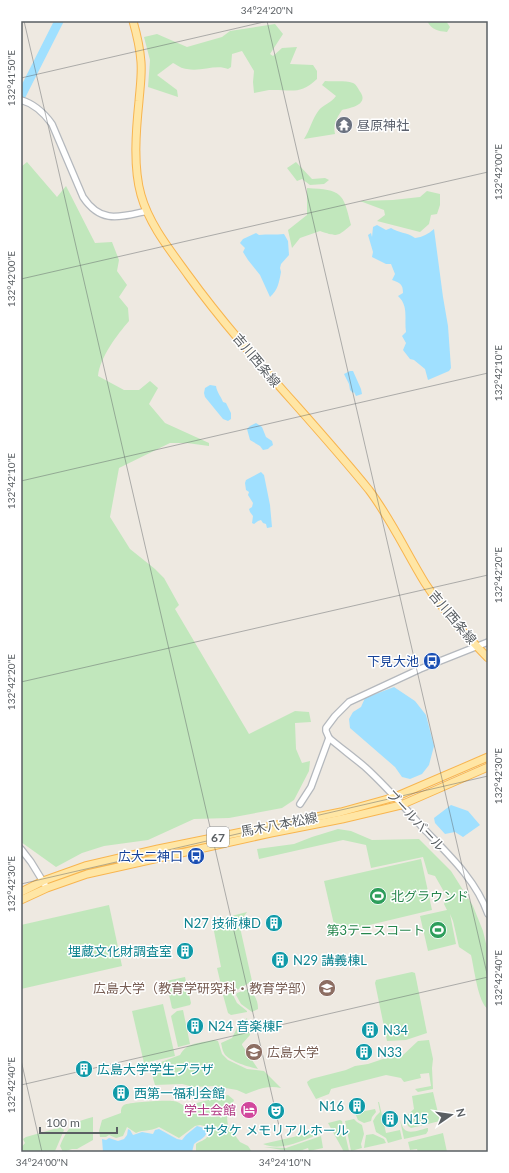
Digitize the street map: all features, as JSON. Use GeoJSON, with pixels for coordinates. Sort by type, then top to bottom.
{"type":"FeatureCollection","features":[{"type":"Feature","properties":{"kind":"main road","name":"吉川西条線"},"geometry":{"type":"LineString","coordinates":[[133,21],[139,40],[141,63],[137,136],[137,173],[141,194],[151,219],[173,254],[203,295],[255,359],[369,490],[384,510],[426,585],[456,624],[488,658]]}},
{"type":"Feature","properties":{"kind":"main road","name":"馬木八本松線"},"geometry":{"type":"LineString","coordinates":[[21,892],[43,880],[85,866],[158,849],[341,812],[395,797],[488,757]]}},
{"type":"Feature","properties":{"kind":"main road","name":"馬木八本松線"},"geometry":{"type":"LineString","coordinates":[[21,900],[46,888],[87,874],[120,865],[342,819],[401,805],[488,767]]}},
{"type":"Feature","properties":{"kind":"street"},"geometry":{"type":"LineString","coordinates":[[23,100],[36,106],[52,124],[83,197],[89,206],[95,211],[107,216],[124,216],[147,211]]}},
{"type":"Feature","properties":{"kind":"street"},"geometry":{"type":"LineString","coordinates":[[300,804],[311,787],[329,738],[326,728],[335,716],[349,702],[420,669],[488,642]]}},
{"type":"Feature","properties":{"kind":"street","name":"ブールバール"},"geometry":{"type":"LineString","coordinates":[[329,738],[364,766],[446,851],[475,887],[484,902],[488,914]]}},
{"type":"Feature","properties":{"kind":"street"},"geometry":{"type":"LineString","coordinates":[[21,849],[43,880],[46,888]]}},
{"type":"Feature","properties":{"kind":"green space"},"geometry":{"type":"Polygon","coordinates":[[[427,21],[446,21],[450,27],[447,32],[438,30],[433,28],[427,21]]]}},
{"type":"Feature","properties":{"kind":"green space"},"geometry":{"type":"Polygon","coordinates":[[[275,24],[283,34],[270,54],[273,56],[282,48],[297,47],[290,64],[313,65],[317,71],[317,79],[305,88],[299,90],[269,90],[254,93],[254,71],[242,51],[232,54],[231,67],[228,69],[218,67],[192,70],[183,68],[173,63],[157,75],[177,90],[178,97],[148,87],[150,60],[144,37],[157,34],[187,47],[222,37],[230,31],[275,24]]]}},
{"type":"Feature","properties":{"kind":"green space"},"geometry":{"type":"Polygon","coordinates":[[[325,81],[353,83],[361,93],[363,97],[362,100],[357,105],[342,110],[334,127],[335,134],[304,139],[319,110],[336,96],[322,85],[325,81]]]}},
{"type":"Feature","properties":{"kind":"green space"},"geometry":{"type":"Polygon","coordinates":[[[27,162],[57,197],[66,186],[95,243],[112,242],[119,260],[117,271],[127,285],[119,297],[128,308],[129,321],[114,340],[102,361],[98,376],[124,390],[139,390],[150,381],[158,388],[149,404],[165,423],[209,443],[209,446],[187,443],[170,443],[119,468],[110,517],[130,549],[164,578],[179,605],[175,609],[249,734],[295,711],[309,712],[311,722],[295,723],[296,749],[302,763],[310,761],[309,771],[294,800],[282,808],[229,818],[194,819],[148,840],[104,846],[82,853],[56,867],[21,842],[21,167],[27,162]]]}},
{"type":"Feature","properties":{"kind":"green space"},"geometry":{"type":"Polygon","coordinates":[[[296,162],[312,179],[325,178],[329,180],[324,184],[310,185],[302,179],[297,181],[287,168],[296,162]]]}},
{"type":"Feature","properties":{"kind":"green space"},"geometry":{"type":"Polygon","coordinates":[[[307,188],[328,190],[339,195],[343,199],[346,206],[351,225],[337,235],[320,231],[300,238],[292,248],[288,230],[307,215],[307,188]]]}},
{"type":"Feature","properties":{"kind":"green space"},"geometry":{"type":"Polygon","coordinates":[[[427,191],[440,194],[440,205],[437,214],[431,215],[429,224],[420,232],[377,221],[385,215],[384,210],[360,201],[420,197],[427,191]]]}},
{"type":"Feature","properties":{"kind":"green space"},"geometry":{"type":"Polygon","coordinates":[[[338,829],[351,831],[372,840],[419,839],[451,871],[473,906],[483,931],[488,952],[488,1009],[479,992],[471,955],[459,947],[450,914],[456,944],[428,951],[420,916],[447,910],[444,904],[447,897],[435,876],[428,874],[423,857],[371,868],[366,845],[343,840],[259,859],[257,849],[294,844],[338,829]]]}},
{"type":"Feature","properties":{"kind":"green space","name":"北グラウンド"},"geometry":{"type":"Polygon","coordinates":[[[421,859],[432,910],[336,933],[324,881],[421,859]]]}},
{"type":"Feature","properties":{"kind":"green space"},"geometry":{"type":"Polygon","coordinates":[[[109,905],[122,966],[21,989],[21,925],[109,905]]]}},
{"type":"Feature","properties":{"kind":"green space"},"geometry":{"type":"Polygon","coordinates":[[[247,912],[239,923],[252,981],[239,989],[223,993],[217,968],[221,967],[212,921],[247,912]]]}},
{"type":"Feature","properties":{"kind":"green space"},"geometry":{"type":"Polygon","coordinates":[[[412,972],[415,973],[427,1033],[406,1040],[387,1041],[375,983],[376,980],[412,972]]]}},
{"type":"Feature","properties":{"kind":"green space"},"geometry":{"type":"Polygon","coordinates":[[[185,977],[191,1003],[190,1005],[174,1009],[172,1008],[166,981],[185,977]]]}},
{"type":"Feature","properties":{"kind":"green space"},"geometry":{"type":"Polygon","coordinates":[[[248,989],[257,1000],[258,1009],[252,1012],[241,1004],[236,995],[237,993],[248,989]]]}},
{"type":"Feature","properties":{"kind":"green space"},"geometry":{"type":"Polygon","coordinates":[[[232,993],[237,1003],[247,1012],[231,1015],[228,1013],[223,995],[232,993]]]}},
{"type":"Feature","properties":{"kind":"green space"},"geometry":{"type":"Polygon","coordinates":[[[163,1004],[175,1056],[144,1063],[132,1011],[163,1004]]]}},
{"type":"Feature","properties":{"kind":"green space"},"geometry":{"type":"Polygon","coordinates":[[[183,1010],[190,1044],[178,1047],[171,1016],[177,1011],[183,1010]]]}},
{"type":"Feature","properties":{"kind":"green space"},"geometry":{"type":"Polygon","coordinates":[[[247,1018],[250,1035],[242,1045],[258,1069],[230,1059],[223,1052],[221,1043],[232,1038],[237,1028],[247,1018]]]}},
{"type":"Feature","properties":{"kind":"green space"},"geometry":{"type":"Polygon","coordinates":[[[214,1040],[218,1041],[222,1054],[228,1060],[247,1069],[264,1071],[281,1088],[268,1087],[246,1094],[237,1090],[214,1086],[194,1087],[182,1084],[155,1085],[151,1071],[153,1065],[180,1055],[190,1045],[214,1040]]]}},
{"type":"Feature","properties":{"kind":"green space"},"geometry":{"type":"Polygon","coordinates":[[[429,1040],[433,1059],[433,1089],[418,1092],[415,1089],[431,1086],[429,1073],[420,1074],[421,1078],[404,1082],[401,1078],[386,1075],[331,1089],[329,1094],[316,1099],[308,1085],[307,1082],[311,1079],[346,1070],[355,1066],[402,1056],[418,1041],[429,1040]]]}},
{"type":"Feature","properties":{"kind":"green space"},"geometry":{"type":"Polygon","coordinates":[[[433,1092],[440,1121],[411,1128],[408,1126],[405,1117],[414,1109],[412,1096],[433,1092]]]}},
{"type":"Feature","properties":{"kind":"green space"},"geometry":{"type":"Polygon","coordinates":[[[228,1095],[234,1100],[227,1118],[228,1126],[240,1142],[248,1146],[252,1152],[196,1152],[196,1144],[204,1140],[208,1134],[208,1127],[200,1125],[195,1126],[179,1138],[159,1127],[136,1133],[127,1127],[123,1136],[116,1138],[109,1135],[106,1137],[100,1137],[99,1131],[102,1120],[121,1113],[122,1107],[127,1104],[169,1101],[185,1106],[228,1095]]]}},
{"type":"Feature","properties":{"kind":"green space"},"geometry":{"type":"Polygon","coordinates":[[[378,1102],[386,1133],[400,1130],[402,1139],[388,1143],[386,1138],[376,1132],[373,1121],[380,1112],[378,1102]]]}},
{"type":"Feature","properties":{"kind":"green space"},"geometry":{"type":"Polygon","coordinates":[[[375,1109],[376,1112],[371,1121],[364,1123],[358,1120],[355,1113],[375,1109]]]}},
{"type":"Feature","properties":{"kind":"green space"},"geometry":{"type":"Polygon","coordinates":[[[93,1117],[93,1140],[77,1149],[63,1152],[60,1146],[68,1130],[75,1123],[93,1117]]]}},
{"type":"Feature","properties":{"kind":"green space"},"geometry":{"type":"Polygon","coordinates":[[[354,1119],[362,1125],[364,1134],[361,1144],[362,1148],[351,1151],[345,1121],[354,1119]]]}},
{"type":"Feature","properties":{"kind":"green space"},"geometry":{"type":"Polygon","coordinates":[[[340,1120],[342,1121],[349,1151],[344,1152],[328,1123],[340,1120]]]}},
{"type":"Feature","properties":{"kind":"green space"},"geometry":{"type":"Polygon","coordinates":[[[400,1120],[406,1131],[412,1132],[428,1128],[428,1131],[426,1134],[404,1139],[400,1120]]]}},
{"type":"Feature","properties":{"kind":"green space"},"geometry":{"type":"Polygon","coordinates":[[[61,1127],[64,1130],[54,1152],[21,1152],[21,1148],[25,1143],[23,1139],[26,1137],[61,1127]]]}},
{"type":"Feature","properties":{"kind":"green space"},"geometry":{"type":"Polygon","coordinates":[[[319,1131],[322,1133],[285,1146],[278,1147],[263,1144],[319,1131]]]}},
{"type":"Feature","properties":{"kind":"green space"},"geometry":{"type":"Polygon","coordinates":[[[443,1133],[447,1152],[418,1152],[417,1149],[410,1150],[408,1142],[443,1133]]]}},
{"type":"Feature","properties":{"kind":"green space"},"geometry":{"type":"Polygon","coordinates":[[[373,1134],[384,1139],[386,1143],[364,1148],[366,1135],[373,1134]]]}},
{"type":"Feature","properties":{"kind":"green space"},"geometry":{"type":"Polygon","coordinates":[[[321,1136],[323,1148],[309,1151],[308,1148],[297,1152],[291,1152],[290,1150],[264,1147],[286,1148],[321,1136]]]}},
{"type":"Feature","properties":{"kind":"water"},"geometry":{"type":"Polygon","coordinates":[[[377,225],[386,230],[391,228],[415,238],[425,235],[434,229],[448,326],[451,368],[449,371],[428,380],[425,369],[414,360],[410,359],[403,350],[406,343],[402,336],[406,332],[405,308],[398,296],[403,293],[402,286],[392,280],[395,274],[391,264],[386,264],[372,257],[373,252],[368,235],[371,233],[372,237],[373,227],[377,225]]]}},
{"type":"Feature","properties":{"kind":"water"},"geometry":{"type":"Polygon","coordinates":[[[256,233],[259,235],[284,234],[288,241],[289,255],[281,264],[278,286],[270,297],[260,275],[243,252],[245,248],[240,243],[243,239],[256,233]]]}},
{"type":"Feature","properties":{"kind":"water"},"geometry":{"type":"Polygon","coordinates":[[[353,371],[362,394],[356,396],[354,392],[353,393],[350,390],[344,374],[353,371]]]}},
{"type":"Feature","properties":{"kind":"water"},"geometry":{"type":"Polygon","coordinates":[[[210,385],[216,386],[223,402],[226,403],[231,413],[231,419],[228,421],[223,419],[205,397],[205,388],[210,385]]]}},
{"type":"Feature","properties":{"kind":"water"},"geometry":{"type":"Polygon","coordinates":[[[256,423],[262,427],[266,437],[272,441],[273,445],[268,449],[263,450],[260,446],[250,440],[247,429],[256,423]]]}},
{"type":"Feature","properties":{"kind":"water"},"geometry":{"type":"Polygon","coordinates":[[[261,472],[264,475],[270,505],[272,527],[267,528],[266,524],[261,520],[254,524],[252,523],[253,516],[249,509],[252,507],[253,503],[248,495],[249,492],[246,490],[245,483],[246,480],[261,472]]]}},
{"type":"Feature","properties":{"kind":"water"},"geometry":{"type":"Polygon","coordinates":[[[394,687],[415,701],[426,715],[434,746],[429,765],[422,774],[410,779],[402,777],[395,767],[350,728],[349,719],[353,712],[361,707],[365,698],[394,687]]]}},
{"type":"Feature","properties":{"kind":"water"},"geometry":{"type":"Polygon","coordinates":[[[451,805],[468,811],[480,825],[463,837],[455,832],[445,834],[435,823],[434,818],[451,805]]]}},
{"type":"Feature","properties":{"kind":"water"},"geometry":{"type":"Polygon","coordinates":[[[197,1126],[207,1129],[207,1132],[194,1144],[192,1152],[103,1152],[102,1139],[106,1140],[109,1138],[118,1141],[124,1139],[127,1135],[128,1129],[133,1135],[142,1132],[153,1134],[155,1130],[159,1129],[177,1139],[182,1140],[197,1126]]]}},
{"type":"Feature","properties":{"kind":"waterway"},"geometry":{"type":"LineString","coordinates":[[21,96],[59,21]]}},
{"type":"Feature","properties":{"kind":"place","name":"昼原神社"},"geometry":{"type":"Point","coordinates":[344,125]}},
{"type":"Feature","properties":{"kind":"place","name":"下見大池"},"geometry":{"type":"Point","coordinates":[432,661]}},
{"type":"Feature","properties":{"kind":"place","name":"広大二神口"},"geometry":{"type":"Point","coordinates":[196,856]}},
{"type":"Feature","properties":{"kind":"place","name":"北グラウンド"},"geometry":{"type":"Point","coordinates":[378,896]}},
{"type":"Feature","properties":{"kind":"place","name":"N27 技術棟D"},"geometry":{"type":"Point","coordinates":[274,923]}},
{"type":"Feature","properties":{"kind":"place","name":"第3テニスコート"},"geometry":{"type":"Point","coordinates":[438,930]}},
{"type":"Feature","properties":{"kind":"place","name":"埋蔵文化財調査室"},"geometry":{"type":"Point","coordinates":[185,951]}},
{"type":"Feature","properties":{"kind":"place","name":"N29 講義棟L"},"geometry":{"type":"Point","coordinates":[280,960]}},
{"type":"Feature","properties":{"kind":"place","name":"広島大学（教育学研究科・教育学部）"},"geometry":{"type":"Point","coordinates":[327,988]}},
{"type":"Feature","properties":{"kind":"place","name":"N24 音楽棟F"},"geometry":{"type":"Point","coordinates":[195,1026]}},
{"type":"Feature","properties":{"kind":"place","name":"N34"},"geometry":{"type":"Point","coordinates":[370,1030]}},
{"type":"Feature","properties":{"kind":"place","name":"広島大学"},"geometry":{"type":"Point","coordinates":[254,1052]}},
{"type":"Feature","properties":{"kind":"place","name":"N33"},"geometry":{"type":"Point","coordinates":[364,1052]}},
{"type":"Feature","properties":{"kind":"place","name":"広島大学学生プラザ"},"geometry":{"type":"Point","coordinates":[84,1069]}},
{"type":"Feature","properties":{"kind":"place","name":"西第一福利会館"},"geometry":{"type":"Point","coordinates":[121,1093]}},
{"type":"Feature","properties":{"kind":"place","name":"N16"},"geometry":{"type":"Point","coordinates":[357,1106]}},
{"type":"Feature","properties":{"kind":"place","name":"学士会館"},"geometry":{"type":"Point","coordinates":[249,1110]}},
{"type":"Feature","properties":{"kind":"place","name":"サタケ メモリアルホール"},"geometry":{"type":"Point","coordinates":[276,1111]}},
{"type":"Feature","properties":{"kind":"place","name":"N15"},"geometry":{"type":"Point","coordinates":[390,1119]}}]}
